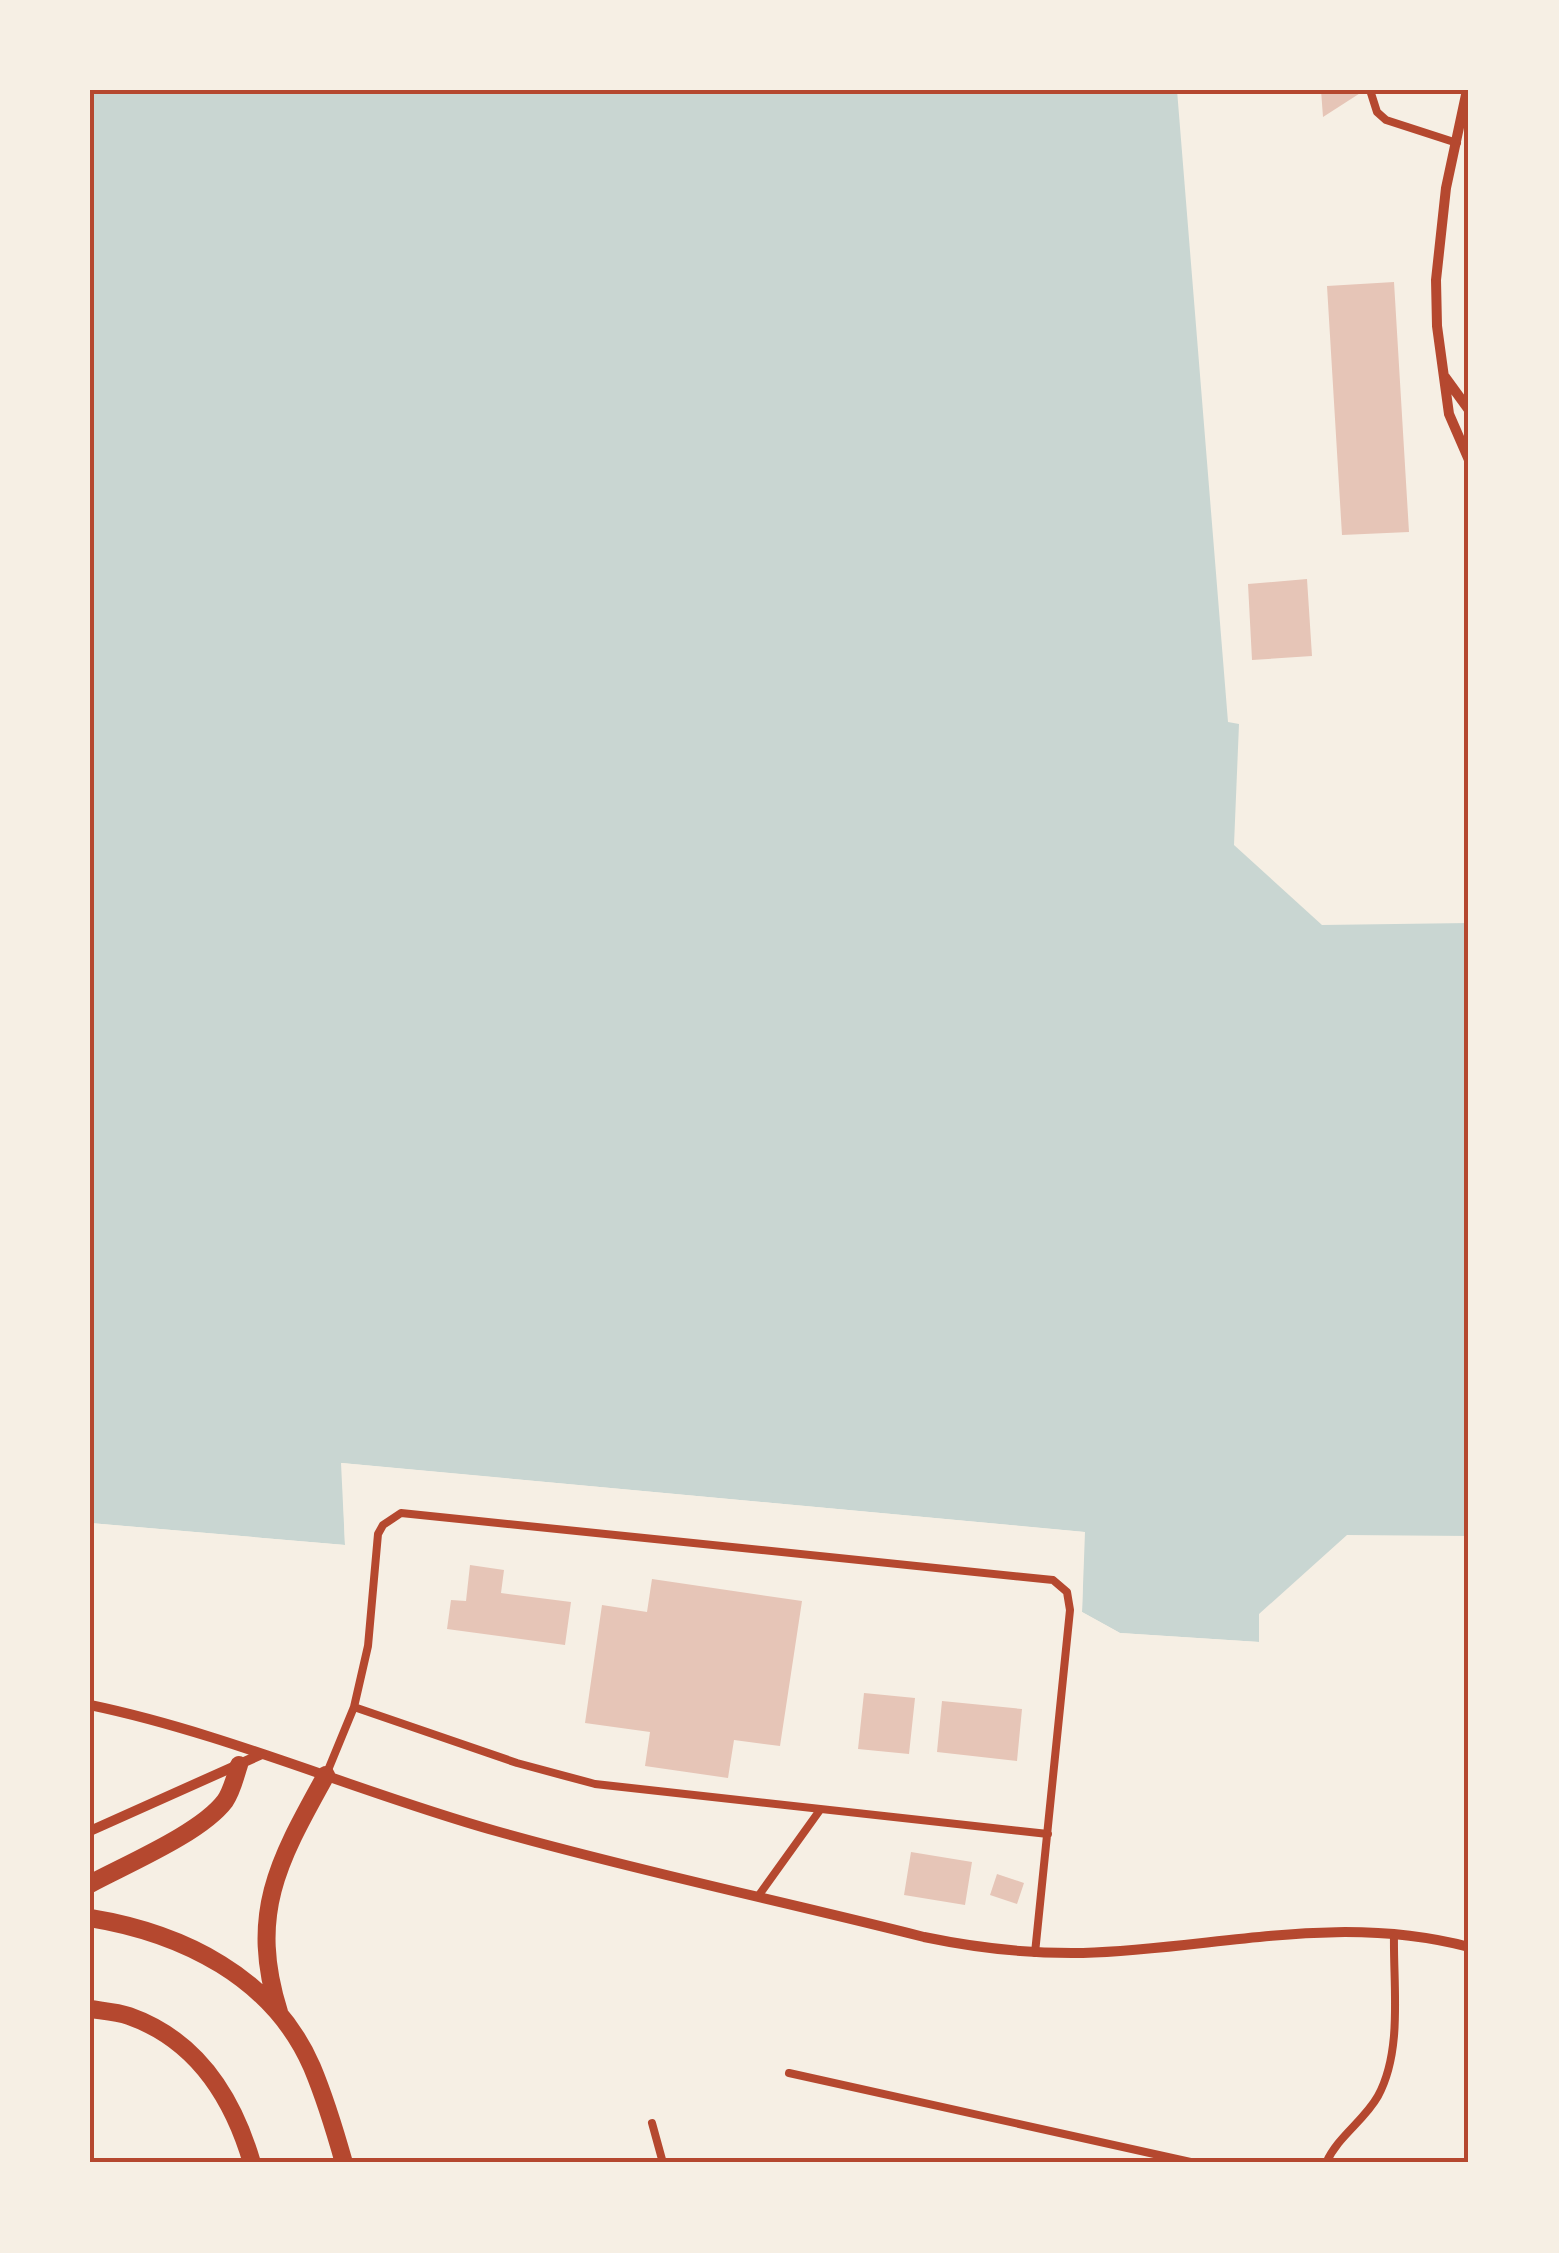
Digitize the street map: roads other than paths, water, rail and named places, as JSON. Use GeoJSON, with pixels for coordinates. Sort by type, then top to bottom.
{"type":"FeatureCollection","features":[{"type":"Feature","properties":{"kind":"street"},"geometry":{"type":"LineString","coordinates":[[1468,90],[1438,234],[1436,296],[1449,414],[1469,460]]}},
{"type":"Feature","properties":{"kind":"street"},"geometry":{"type":"LineString","coordinates":[[1442,372],[1469,410]]}},
{"type":"Feature","properties":{"kind":"street"},"geometry":{"type":"LineString","coordinates":[[90,1705],[131,1713],[493,1830],[978,1948],[1086,1953],[1331,1930],[1469,1947]]}},
{"type":"Feature","properties":{"kind":"street"},"geometry":{"type":"LineString","coordinates":[[90,1831],[262,1754]]}},
{"type":"Feature","properties":{"kind":"street"},"geometry":{"type":"LineString","coordinates":[[90,1884],[215,1812],[228,1797],[239,1765]]}},
{"type":"Feature","properties":{"kind":"street"},"geometry":{"type":"LineString","coordinates":[[326,1775],[285,1849],[267,1914],[269,1981],[279,2013],[311,2064],[344,2163]]}},
{"type":"Feature","properties":{"kind":"street"},"geometry":{"type":"LineString","coordinates":[[90,1918],[128,1924],[184,1942],[229,1970],[279,2013]]}},
{"type":"Feature","properties":{"kind":"street"},"geometry":{"type":"LineString","coordinates":[[90,2009],[130,2016],[182,2046],[223,2090],[252,2163]]}},
{"type":"Feature","properties":{"kind":"lane"},"geometry":{"type":"LineString","coordinates":[[1370,90],[1378,112],[1386,120],[1457,143]]}},
{"type":"Feature","properties":{"kind":"lane"},"geometry":{"type":"LineString","coordinates":[[326,1775],[354,1707],[368,1646],[378,1534],[383,1525],[400,1513],[1044,1578],[1061,1585],[1070,1601],[1035,1953]]}},
{"type":"Feature","properties":{"kind":"lane"},"geometry":{"type":"LineString","coordinates":[[354,1707],[517,1763],[594,1784],[1048,1834]]}},
{"type":"Feature","properties":{"kind":"lane"},"geometry":{"type":"LineString","coordinates":[[759,1895],[820,1810]]}},
{"type":"Feature","properties":{"kind":"lane"},"geometry":{"type":"LineString","coordinates":[[1326,2163],[1332,2150],[1372,2104],[1388,2072],[1394,1935]]}},
{"type":"Feature","properties":{"kind":"lane"},"geometry":{"type":"LineString","coordinates":[[789,2073],[1196,2163]]}},
{"type":"Feature","properties":{"kind":"lane"},"geometry":{"type":"LineString","coordinates":[[652,2123],[663,2163]]}},
{"type":"Feature","properties":{"kind":"lane"},"geometry":{"type":"LineString","coordinates":[[1332,2150],[1334,2163]]}}]}
